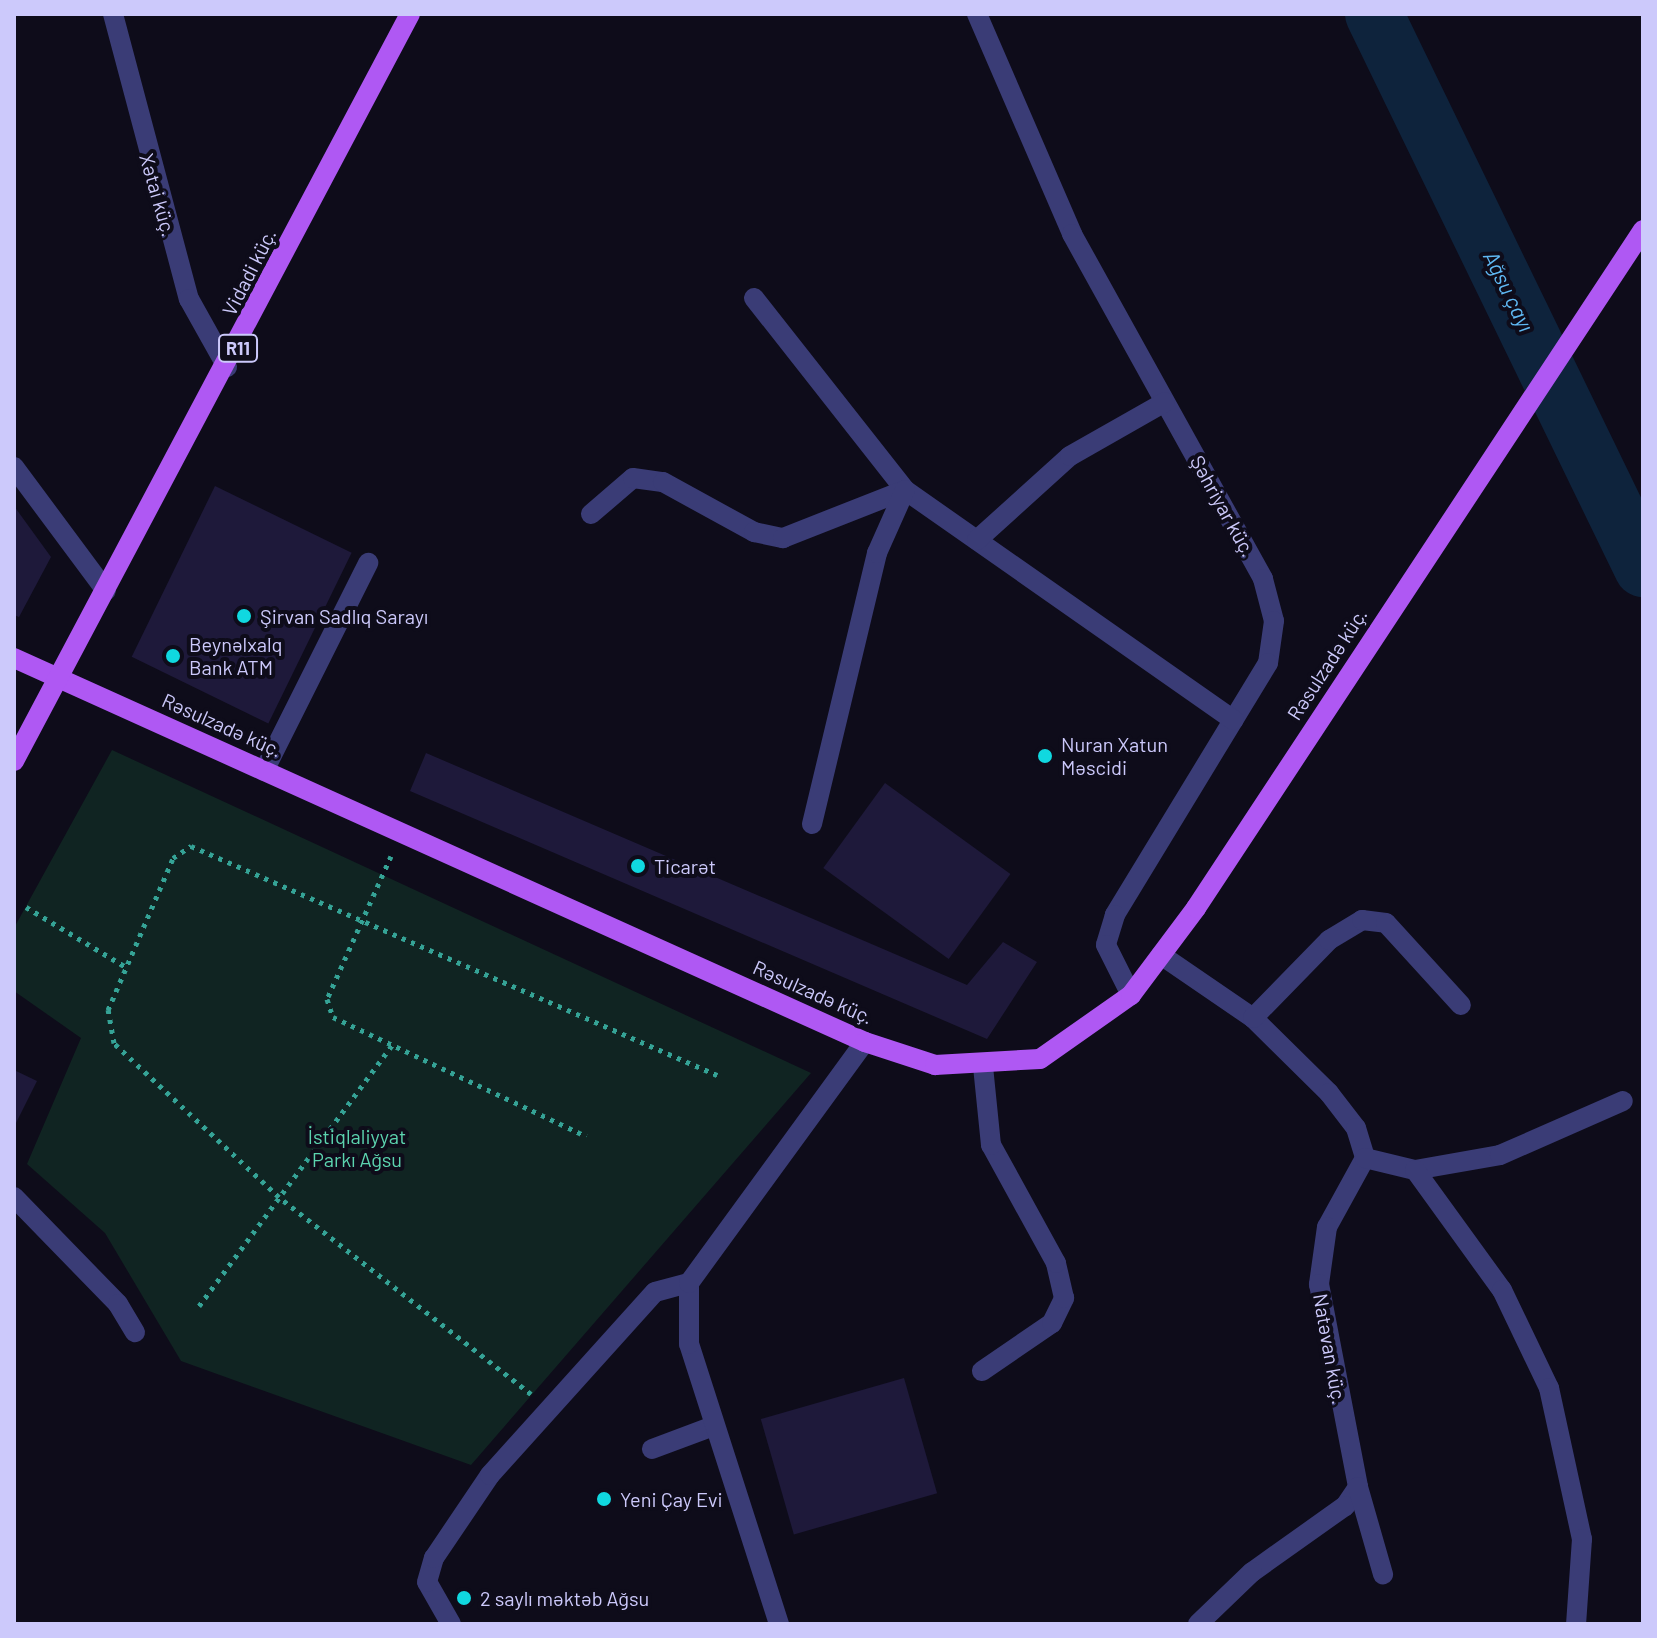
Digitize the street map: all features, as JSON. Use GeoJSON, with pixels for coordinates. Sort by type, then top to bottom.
{"type":"FeatureCollection","features":[{"type":"Feature","properties":{"kind":"main road","name":"Vidadi küç."},"geometry":{"type":"LineString","coordinates":[[59,678],[227,367],[410,14]]}},
{"type":"Feature","properties":{"kind":"main road","name":"Rəsulzadə küç."},"geometry":{"type":"LineString","coordinates":[[14,658],[865,1042],[935,1065],[983,1066],[1040,1059],[1131,995],[1161,955],[1643,230]]}},
{"type":"Feature","properties":{"kind":"main road","name":"R11"},"geometry":{"type":"LineString","coordinates":[[14,761],[59,678]]}},
{"type":"Feature","properties":{"kind":"street","name":"Xətai küç."},"geometry":{"type":"LineString","coordinates":[[113,14],[189,299],[227,367]]}},
{"type":"Feature","properties":{"kind":"street","name":"Şəhriyar küç."},"geometry":{"type":"LineString","coordinates":[[977,14],[1072,234],[1263,579],[1274,621],[1268,663],[1115,915],[1106,945],[1131,995]]}},
{"type":"Feature","properties":{"kind":"street"},"geometry":{"type":"LineString","coordinates":[[754,298],[905,490],[1233,720]]}},
{"type":"Feature","properties":{"kind":"street"},"geometry":{"type":"LineString","coordinates":[[977,540],[1070,456],[1165,402]]}},
{"type":"Feature","properties":{"kind":"street"},"geometry":{"type":"LineString","coordinates":[[14,467],[106,591]]}},
{"type":"Feature","properties":{"kind":"street"},"geometry":{"type":"LineString","coordinates":[[591,514],[633,478],[663,482],[754,532],[783,538],[905,490]]}},
{"type":"Feature","properties":{"kind":"street"},"geometry":{"type":"LineString","coordinates":[[812,824],[877,553],[905,490]]}},
{"type":"Feature","properties":{"kind":"street"},"geometry":{"type":"LineString","coordinates":[[264,771],[368,563]]}},
{"type":"Feature","properties":{"kind":"street"},"geometry":{"type":"LineString","coordinates":[[1253,1018],[1329,940],[1362,920],[1386,923],[1461,1005]]}},
{"type":"Feature","properties":{"kind":"street"},"geometry":{"type":"LineString","coordinates":[[1161,955],[1253,1018],[1329,1093],[1356,1128],[1365,1158],[1415,1170],[1500,1155],[1623,1101]]}},
{"type":"Feature","properties":{"kind":"street"},"geometry":{"type":"LineString","coordinates":[[779,1624],[689,1344],[689,1283],[865,1042]]}},
{"type":"Feature","properties":{"kind":"street"},"geometry":{"type":"LineString","coordinates":[[982,1371],[1052,1323],[1064,1298],[1056,1263],[991,1145],[983,1066]]}},
{"type":"Feature","properties":{"kind":"street","name":"Natəvan küç."},"geometry":{"type":"LineString","coordinates":[[1365,1158],[1327,1227],[1319,1284],[1358,1487],[1383,1574]]}},
{"type":"Feature","properties":{"kind":"street"},"geometry":{"type":"LineString","coordinates":[[1415,1170],[1502,1290],[1549,1388],[1582,1539],[1576,1624]]}},
{"type":"Feature","properties":{"kind":"street"},"geometry":{"type":"LineString","coordinates":[[14,1197],[118,1304],[135,1332]]}},
{"type":"Feature","properties":{"kind":"street"},"geometry":{"type":"LineString","coordinates":[[451,1624],[427,1582],[434,1558],[490,1475],[655,1292],[689,1283]]}},
{"type":"Feature","properties":{"kind":"street"},"geometry":{"type":"LineString","coordinates":[[652,1449],[714,1426]]}},
{"type":"Feature","properties":{"kind":"street"},"geometry":{"type":"LineString","coordinates":[[1198,1624],[1252,1572],[1345,1506],[1358,1487]]}},
{"type":"Feature","properties":{"kind":"path"},"geometry":{"type":"LineString","coordinates":[[402,833],[327,999],[333,1017],[586,1136]]}},
{"type":"Feature","properties":{"kind":"path"},"geometry":{"type":"LineString","coordinates":[[532,1394],[279,1197],[114,1043],[108,1010],[173,858],[191,846],[361,924],[717,1075]]}},
{"type":"Feature","properties":{"kind":"path"},"geometry":{"type":"LineString","coordinates":[[26,907],[126,967]]}},
{"type":"Feature","properties":{"kind":"path"},"geometry":{"type":"LineString","coordinates":[[199,1306],[392,1045]]}},
{"type":"Feature","properties":{"kind":"green space","name":"İstiqlaliyyat Parkı Ağsu"},"geometry":{"type":"Polygon","coordinates":[[[112,750],[811,1073],[471,1465],[181,1361],[105,1233],[27,1164],[81,1038],[14,991],[14,928],[112,750]]]}},
{"type":"Feature","properties":{"kind":"building"},"geometry":{"type":"Polygon","coordinates":[[[215,486],[352,553],[268,723],[132,657],[215,486]]]}},
{"type":"Feature","properties":{"kind":"building"},"geometry":{"type":"Polygon","coordinates":[[[14,506],[51,557],[19,617],[14,615],[14,506]]]}},
{"type":"Feature","properties":{"kind":"building","name":"Ticarət"},"geometry":{"type":"Polygon","coordinates":[[[426,753],[967,985],[1003,942],[1037,962],[987,1039],[410,791],[426,753]]]}},
{"type":"Feature","properties":{"kind":"building"},"geometry":{"type":"Polygon","coordinates":[[[885,783],[1010,874],[949,959],[823,868],[885,783]]]}},
{"type":"Feature","properties":{"kind":"building"},"geometry":{"type":"Polygon","coordinates":[[[14,1070],[37,1081],[14,1127],[14,1070]]]}},
{"type":"Feature","properties":{"kind":"building"},"geometry":{"type":"Polygon","coordinates":[[[904,1378],[937,1493],[794,1534],[761,1419],[904,1378]]]}},
{"type":"Feature","properties":{"kind":"waterway","name":"Ağsu çayı"},"geometry":{"type":"LineString","coordinates":[[1374,14],[1643,568]]}},
{"type":"Feature","properties":{"kind":"place","name":"Şirvan Sadlıq Sarayı"},"geometry":{"type":"Point","coordinates":[244,616]}},
{"type":"Feature","properties":{"kind":"place","name":"Beynəlxalq Bank ATM"},"geometry":{"type":"Point","coordinates":[173,656]}},
{"type":"Feature","properties":{"kind":"place","name":"Nuran Xatun Məscidi"},"geometry":{"type":"Point","coordinates":[1045,756]}},
{"type":"Feature","properties":{"kind":"place","name":"Ticarət"},"geometry":{"type":"Point","coordinates":[638,866]}},
{"type":"Feature","properties":{"kind":"place","name":"Yeni Çay Evi"},"geometry":{"type":"Point","coordinates":[604,1499]}},
{"type":"Feature","properties":{"kind":"place","name":"2 saylı məktəb Ağsu"},"geometry":{"type":"Point","coordinates":[464,1598]}}]}
